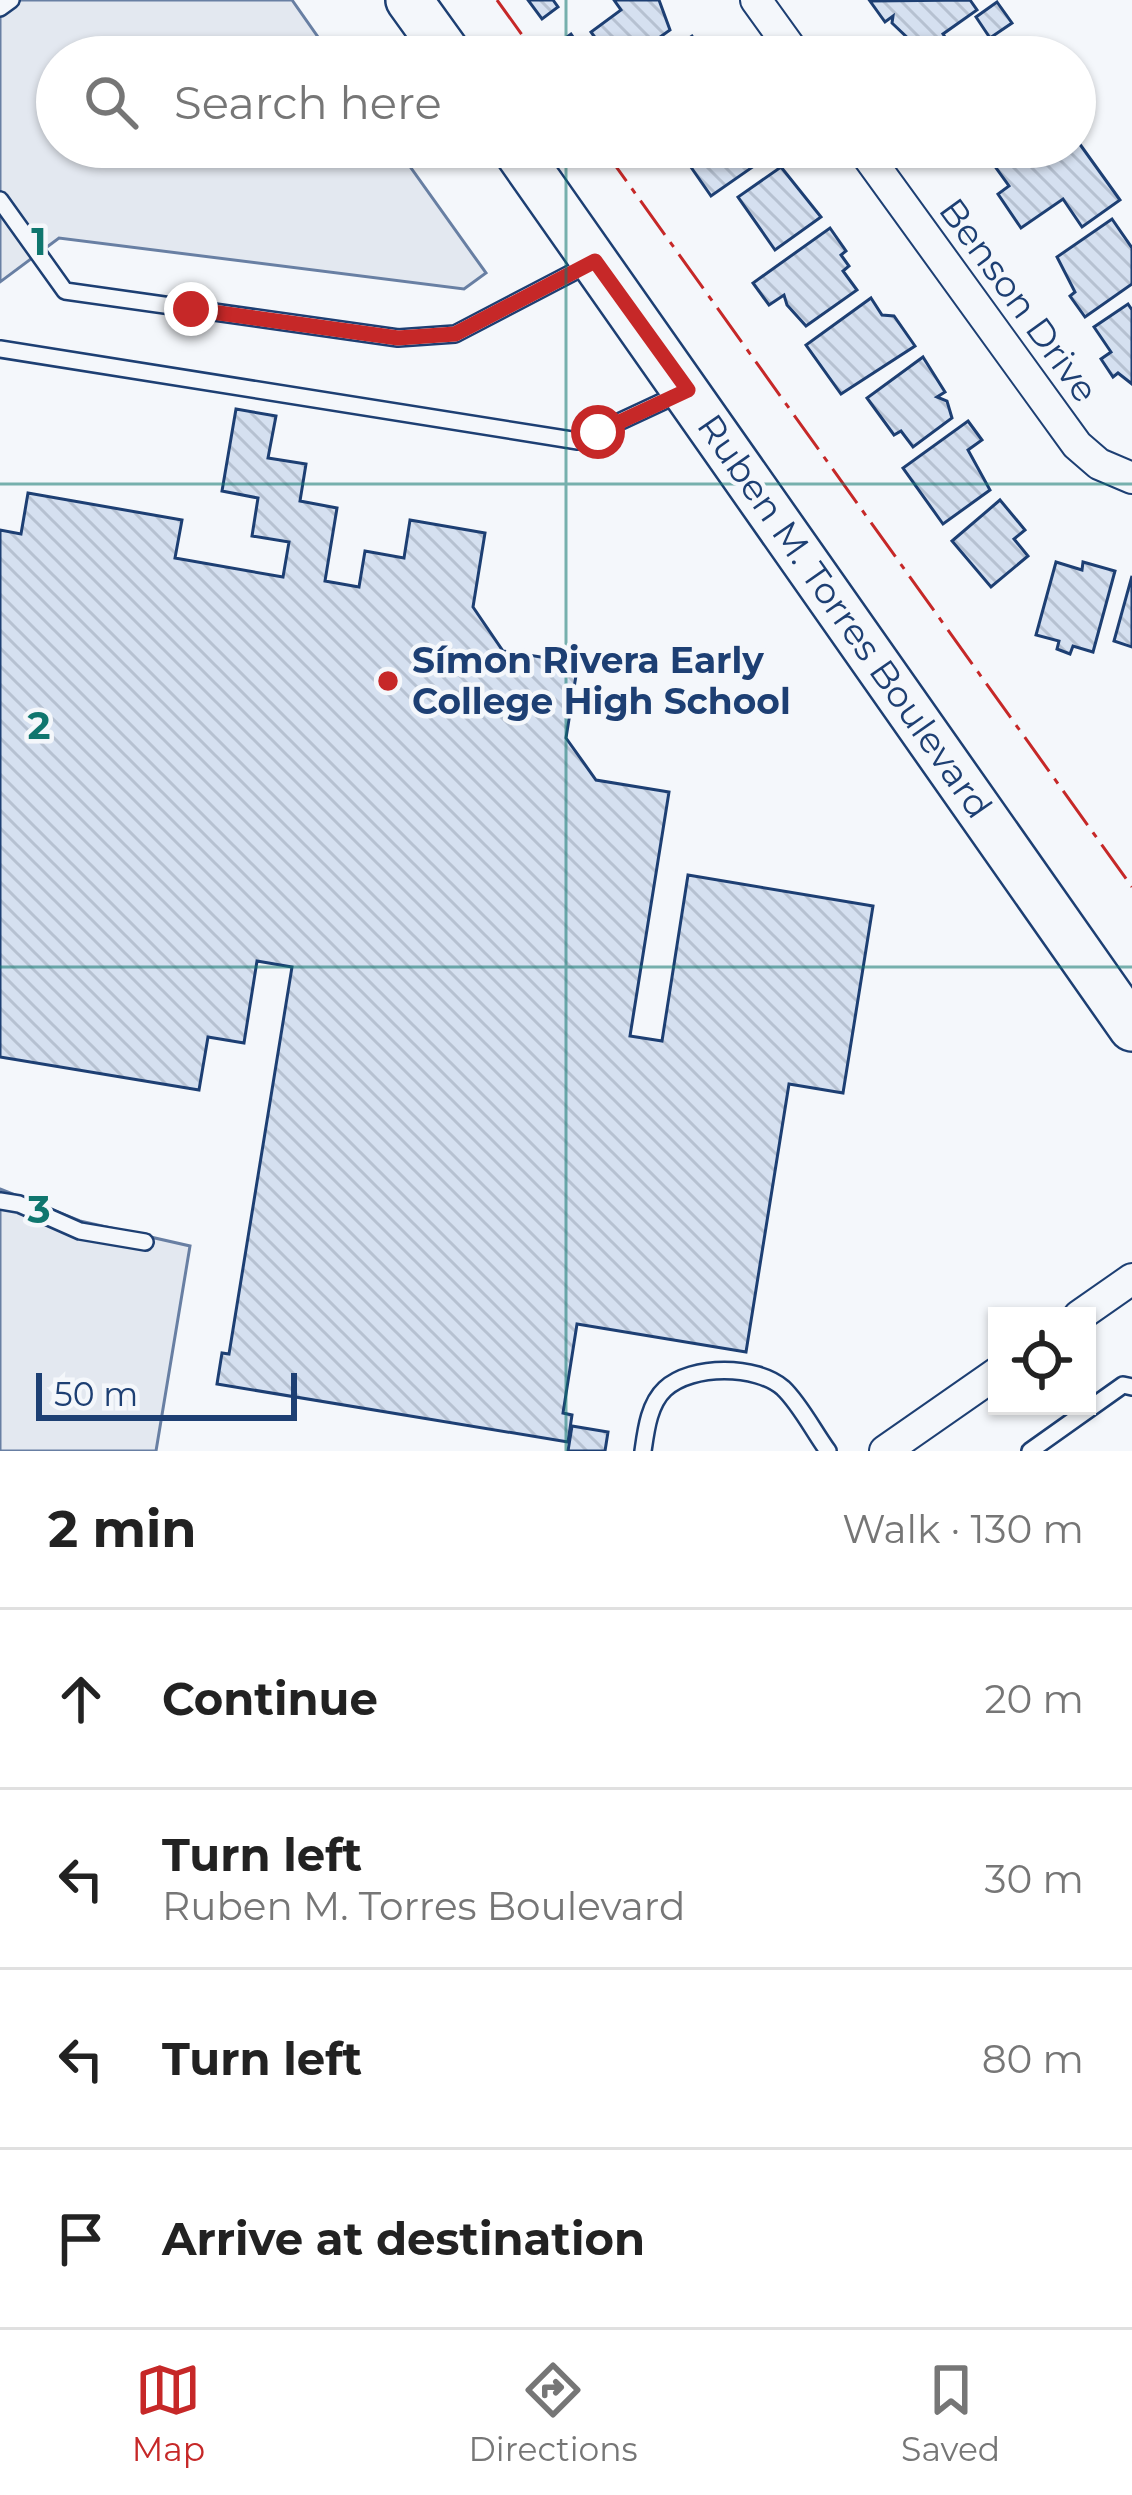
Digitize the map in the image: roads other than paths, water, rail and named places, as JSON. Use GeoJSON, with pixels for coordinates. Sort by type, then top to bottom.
{"type":"FeatureCollection","features":[{"type":"Feature","properties":{"kind":"main road"},"geometry":{"type":"LineString","coordinates":[[410,0],[435,36]]}},
{"type":"Feature","properties":{"kind":"main road","name":"Ruben M. Torres Boulevard"},"geometry":{"type":"LineString","coordinates":[[529,168],[1132,1028]]}},
{"type":"Feature","properties":{"kind":"street"},"geometry":{"type":"LineString","coordinates":[[756,0],[782,36]]}},
{"type":"Feature","properties":{"kind":"street","name":"Benson Drive"},"geometry":{"type":"LineString","coordinates":[[876,168],[1077,445],[1099,464],[1132,478]]}},
{"type":"Feature","properties":{"kind":"street"},"geometry":{"type":"LineString","coordinates":[[1092,1307],[1132,1279]]}},
{"type":"Feature","properties":{"kind":"street"},"geometry":{"type":"LineString","coordinates":[[885,1451],[988,1379]]}},
{"type":"Feature","properties":{"kind":"lane"},"geometry":{"type":"LineString","coordinates":[[0,8],[10,0]]}},
{"type":"Feature","properties":{"kind":"lane"},"geometry":{"type":"LineString","coordinates":[[0,200],[65,291],[398,338],[466,328],[595,261]]}},
{"type":"Feature","properties":{"kind":"lane"},"geometry":{"type":"LineString","coordinates":[[0,349],[578,441],[688,390]]}},
{"type":"Feature","properties":{"kind":"lane"},"geometry":{"type":"LineString","coordinates":[[0,1201],[19,1204],[80,1231],[145,1242]]}},
{"type":"Feature","properties":{"kind":"lane"},"geometry":{"type":"LineString","coordinates":[[643,1451],[647,1419],[666,1388],[697,1374],[752,1371],[782,1388],[827,1451]]}},
{"type":"Feature","properties":{"kind":"lane"},"geometry":{"type":"LineString","coordinates":[[1030,1451],[1124,1385],[1132,1387]]}},
{"type":"Feature","properties":{"kind":"place","name":"Símon Rivera Early College High School"},"geometry":{"type":"Point","coordinates":[388,681]}}]}
